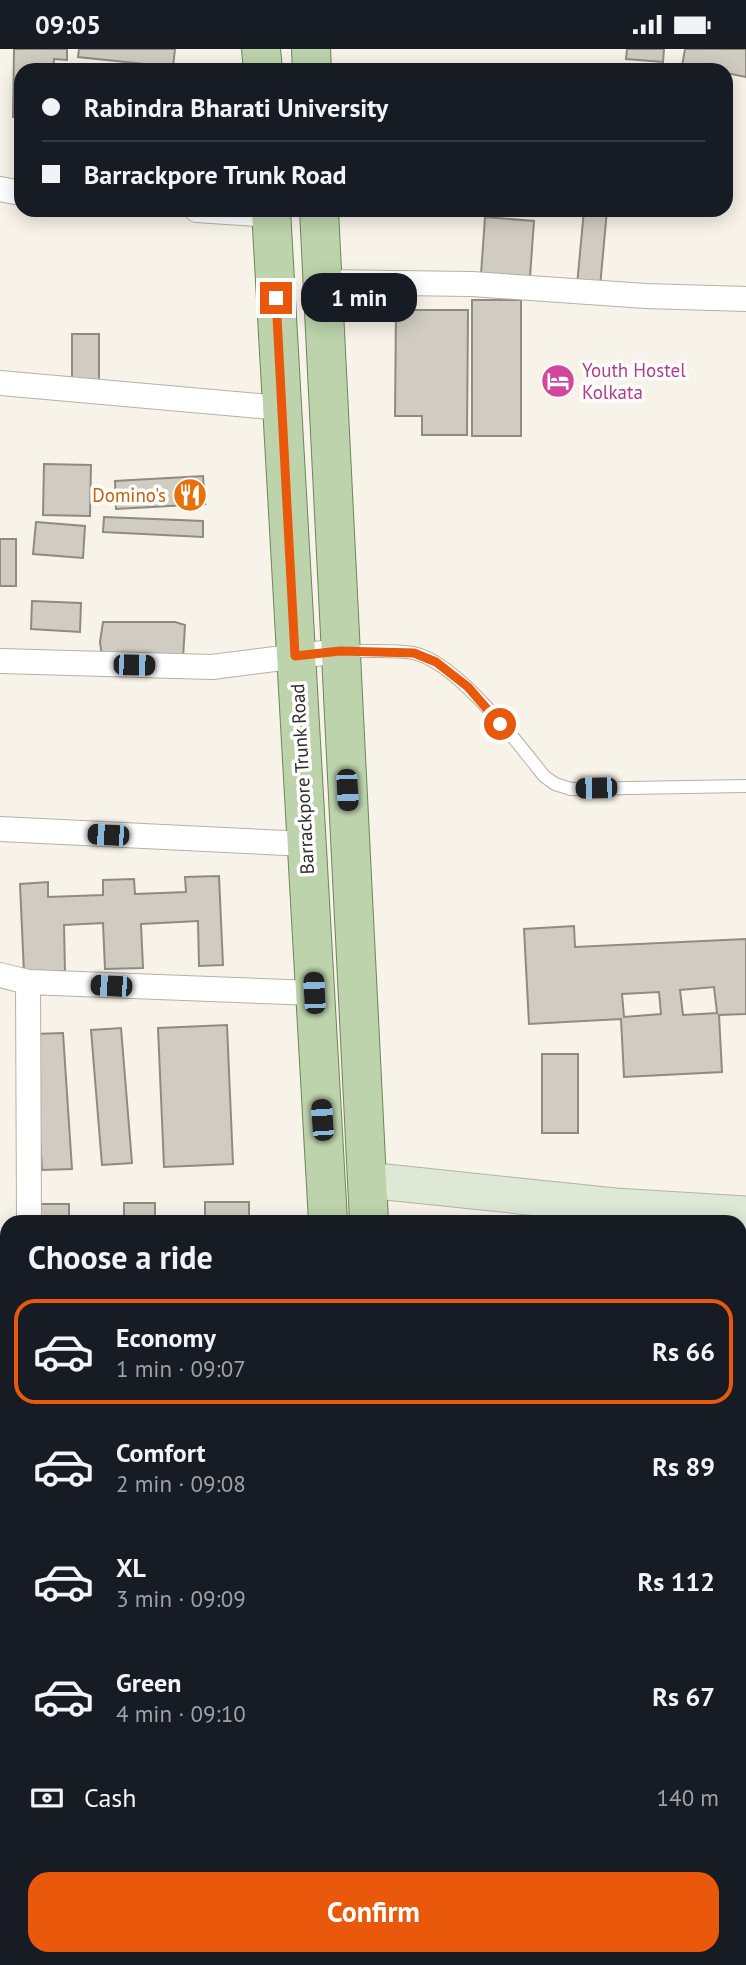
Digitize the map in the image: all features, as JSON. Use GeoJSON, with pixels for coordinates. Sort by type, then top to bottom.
{"type":"FeatureCollection","features":[{"type":"Feature","properties":{"kind":"main road","name":"Barrackpore Trunk Road"},"geometry":{"type":"LineString","coordinates":[[271,217],[328,1215]]}},
{"type":"Feature","properties":{"kind":"main road"},"geometry":{"type":"LineString","coordinates":[[319,217],[369,1215]]}},
{"type":"Feature","properties":{"kind":"street"},"geometry":{"type":"LineString","coordinates":[[322,282],[472,284],[646,296],[746,299]]}},
{"type":"Feature","properties":{"kind":"street"},"geometry":{"type":"LineString","coordinates":[[0,383],[282,408]]}},
{"type":"Feature","properties":{"kind":"street"},"geometry":{"type":"LineString","coordinates":[[0,661],[212,667],[340,651]]}},
{"type":"Feature","properties":{"kind":"street"},"geometry":{"type":"LineString","coordinates":[[0,829],[306,844]]}},
{"type":"Feature","properties":{"kind":"street"},"geometry":{"type":"LineString","coordinates":[[0,975],[28,982],[314,993]]}},
{"type":"Feature","properties":{"kind":"street"},"geometry":{"type":"LineString","coordinates":[[28,982],[29,1215]]}},
{"type":"Feature","properties":{"kind":"street"},"geometry":{"type":"LineString","coordinates":[[367,1180],[615,1206],[746,1214]]}},
{"type":"Feature","properties":{"kind":"lane"},"geometry":{"type":"LineString","coordinates":[[340,651],[414,653],[436,662],[468,687],[544,776],[555,784],[571,789],[746,786]]}},
{"type":"Feature","properties":{"kind":"building"},"geometry":{"type":"Polygon","coordinates":[[[14,49],[67,49],[67,60],[54,59],[54,63],[14,63],[13,117],[14,49]]]}},
{"type":"Feature","properties":{"kind":"building"},"geometry":{"type":"Polygon","coordinates":[[[79,49],[175,49],[173,63],[135,63],[78,57],[79,49]]]}},
{"type":"Feature","properties":{"kind":"building"},"geometry":{"type":"Polygon","coordinates":[[[627,49],[664,49],[663,62],[626,59],[627,49]]]}},
{"type":"Feature","properties":{"kind":"building"},"geometry":{"type":"Polygon","coordinates":[[[685,49],[746,49],[746,77],[733,74],[733,63],[683,63],[685,49]]]}},
{"type":"Feature","properties":{"kind":"building"},"geometry":{"type":"Polygon","coordinates":[[[485,217],[534,221],[530,277],[481,274],[485,217]]]}},
{"type":"Feature","properties":{"kind":"building"},"geometry":{"type":"Polygon","coordinates":[[[583,217],[606,217],[600,287],[577,285],[583,217]]]}},
{"type":"Feature","properties":{"kind":"building"},"geometry":{"type":"Polygon","coordinates":[[[472,300],[521,300],[521,436],[472,436],[472,300]]]}},
{"type":"Feature","properties":{"kind":"building"},"geometry":{"type":"Polygon","coordinates":[[[396,310],[468,310],[467,435],[422,435],[422,416],[395,416],[396,310]]]}},
{"type":"Feature","properties":{"kind":"building"},"geometry":{"type":"Polygon","coordinates":[[[72,334],[99,334],[99,388],[72,388],[72,334]]]}},
{"type":"Feature","properties":{"kind":"building"},"geometry":{"type":"Polygon","coordinates":[[[44,464],[91,465],[90,516],[43,515],[44,464]]]}},
{"type":"Feature","properties":{"kind":"building"},"geometry":{"type":"Polygon","coordinates":[[[203,476],[205,504],[116,509],[115,481],[203,476]]]}},
{"type":"Feature","properties":{"kind":"building"},"geometry":{"type":"Polygon","coordinates":[[[104,517],[203,521],[203,537],[103,532],[104,517]]]}},
{"type":"Feature","properties":{"kind":"building"},"geometry":{"type":"Polygon","coordinates":[[[36,522],[85,526],[83,558],[33,554],[36,522]]]}},
{"type":"Feature","properties":{"kind":"building"},"geometry":{"type":"Polygon","coordinates":[[[0,539],[16,539],[16,586],[0,586],[0,539]]]}},
{"type":"Feature","properties":{"kind":"building"},"geometry":{"type":"Polygon","coordinates":[[[32,601],[81,603],[80,632],[31,629],[32,601]]]}},
{"type":"Feature","properties":{"kind":"building"},"geometry":{"type":"Polygon","coordinates":[[[103,622],[175,622],[185,625],[183,658],[102,657],[100,642],[103,622]]]}},
{"type":"Feature","properties":{"kind":"building"},"geometry":{"type":"Polygon","coordinates":[[[219,876],[223,965],[199,966],[198,921],[141,924],[143,968],[105,969],[103,923],[64,925],[65,971],[24,973],[20,884],[48,882],[48,897],[103,895],[103,880],[134,879],[135,894],[186,892],[185,877],[219,876]]]}},
{"type":"Feature","properties":{"kind":"building"},"geometry":{"type":"Polygon","coordinates":[[[574,926],[575,947],[746,939],[746,1014],[719,1015],[722,1072],[624,1077],[621,1019],[529,1024],[524,929],[574,926]],[[714,987],[680,990],[683,1015],[717,1013],[714,987]],[[659,992],[622,994],[624,1017],[661,1014],[659,992]]]}},
{"type":"Feature","properties":{"kind":"building"},"geometry":{"type":"Polygon","coordinates":[[[227,1025],[233,1164],[164,1167],[158,1028],[227,1025]]]}},
{"type":"Feature","properties":{"kind":"building"},"geometry":{"type":"Polygon","coordinates":[[[121,1028],[132,1163],[102,1165],[91,1030],[121,1028]]]}},
{"type":"Feature","properties":{"kind":"building"},"geometry":{"type":"Polygon","coordinates":[[[63,1033],[72,1169],[42,1170],[34,1034],[63,1033]]]}},
{"type":"Feature","properties":{"kind":"building"},"geometry":{"type":"Polygon","coordinates":[[[542,1054],[578,1054],[578,1133],[542,1133],[542,1054]]]}},
{"type":"Feature","properties":{"kind":"building"},"geometry":{"type":"Polygon","coordinates":[[[205,1202],[249,1202],[249,1215],[205,1215],[205,1202]]]}},
{"type":"Feature","properties":{"kind":"building"},"geometry":{"type":"Polygon","coordinates":[[[124,1203],[155,1203],[155,1215],[124,1215],[124,1203]]]}},
{"type":"Feature","properties":{"kind":"building"},"geometry":{"type":"Polygon","coordinates":[[[37,1204],[69,1204],[69,1215],[37,1215],[37,1204]]]}},
{"type":"Feature","properties":{"kind":"place","name":"Youth Hostel Kolkata"},"geometry":{"type":"Point","coordinates":[558,381]}},
{"type":"Feature","properties":{"kind":"place","name":"Domino's"},"geometry":{"type":"Point","coordinates":[190,495]}},
{"type":"Feature","properties":{"kind":"route"},"geometry":{"type":"LineString","coordinates":[[276,298],[295,656],[340,651],[414,653],[436,662],[468,687],[500,724]]}}]}
